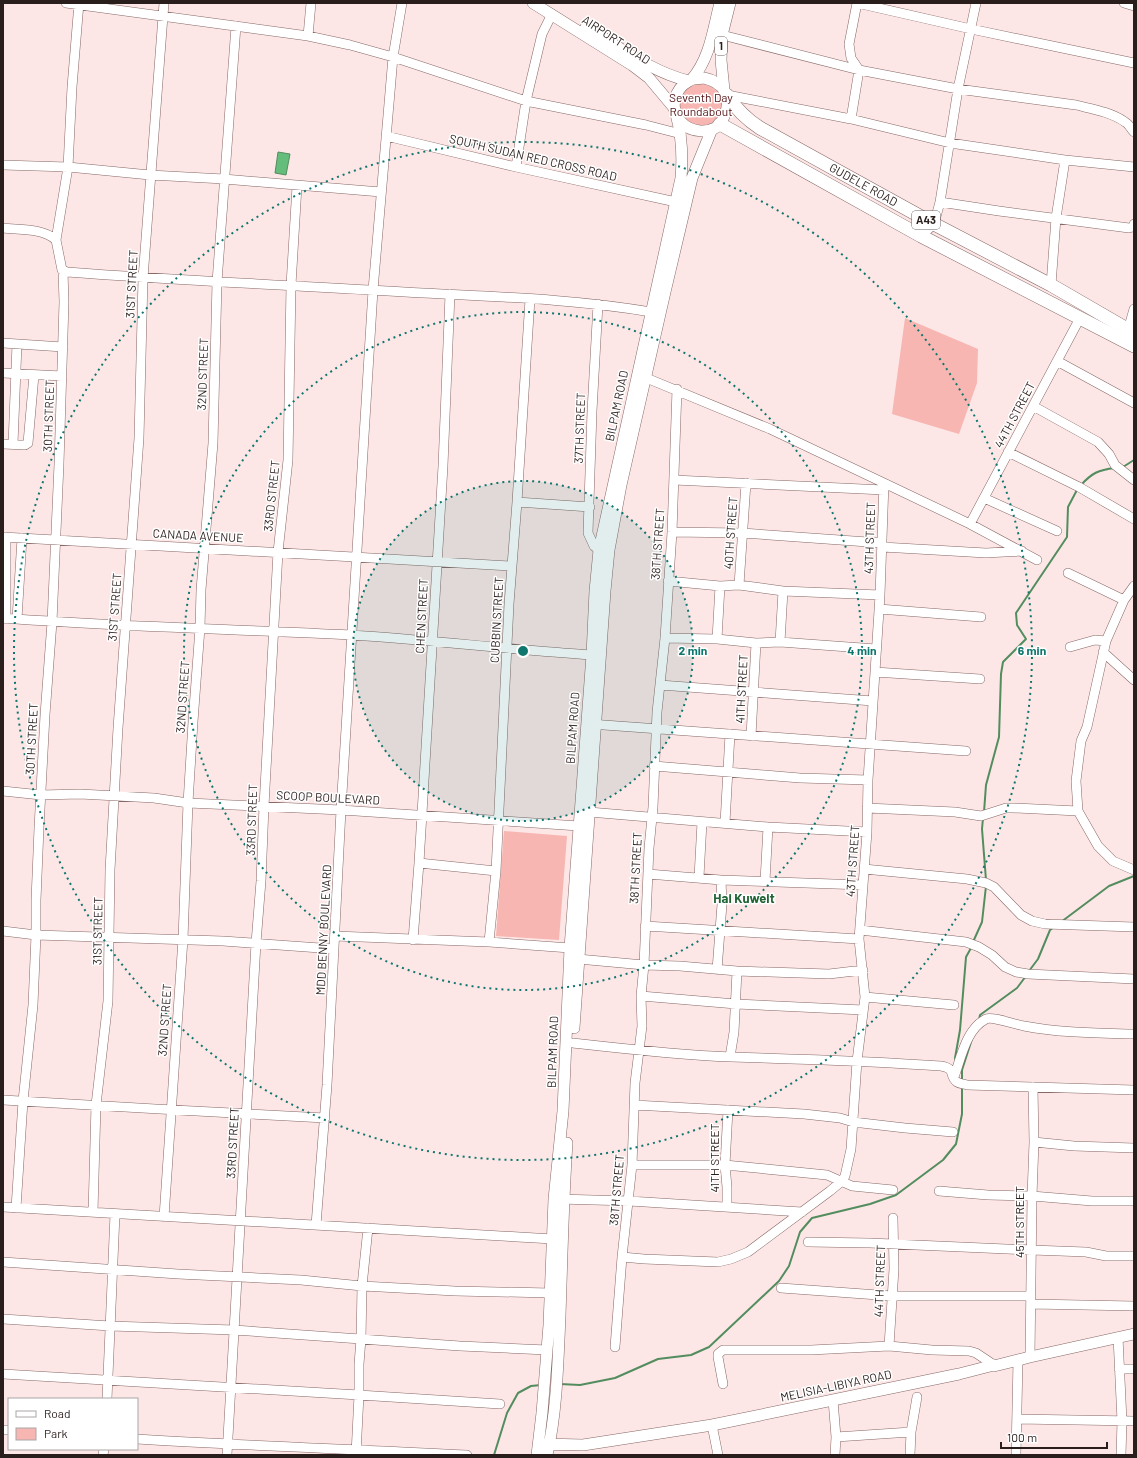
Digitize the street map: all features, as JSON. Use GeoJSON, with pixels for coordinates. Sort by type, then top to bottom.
{"type":"FeatureCollection","features":[{"type":"Feature","properties":{"kind":"highway","name":"GUDELE ROAD"},"geometry":{"type":"LineString","coordinates":[[726,93],[735,107],[749,121],[760,128],[934,224],[1051,285],[1131,331]]}},
{"type":"Feature","properties":{"kind":"highway","name":"GUDELE ROAD"},"geometry":{"type":"LineString","coordinates":[[716,127],[921,236],[1134,346]]}},
{"type":"Feature","properties":{"kind":"main road","name":"AIRPORT ROAD"},"geometry":{"type":"LineString","coordinates":[[533,3],[632,65],[649,78],[675,111]]}},
{"type":"Feature","properties":{"kind":"main road","name":"AIRPORT ROAD"},"geometry":{"type":"LineString","coordinates":[[547,3],[659,70],[675,78],[691,80]]}},
{"type":"Feature","properties":{"kind":"main road","name":"1"},"geometry":{"type":"LineString","coordinates":[[675,111],[674,102],[679,90],[691,80],[704,62],[720,3]]}},
{"type":"Feature","properties":{"kind":"main road","name":"1"},"geometry":{"type":"LineString","coordinates":[[716,127],[728,109],[721,60],[722,35],[730,3]]}},
{"type":"Feature","properties":{"kind":"main road"},"geometry":{"type":"LineString","coordinates":[[691,80],[704,78],[710,79],[720,86],[726,93]]}},
{"type":"Feature","properties":{"kind":"main road"},"geometry":{"type":"LineString","coordinates":[[675,111],[682,123],[690,129],[701,131],[716,127]]}},
{"type":"Feature","properties":{"kind":"main road","name":"BILPAM ROAD"},"geometry":{"type":"LineString","coordinates":[[548,1414],[558,1353],[559,1199],[570,948],[579,826],[609,550],[651,312],[681,178],[681,134],[675,111]]}},
{"type":"Feature","properties":{"kind":"main road","name":"BILPAM ROAD"},"geometry":{"type":"LineString","coordinates":[[548,1414],[547,1351],[553,1239],[559,1199],[573,1043],[589,812],[592,655],[595,591],[599,550],[641,375],[692,178],[716,127]]}},
{"type":"Feature","properties":{"kind":"main road","name":"MELISIA-LIBIYA ROAD"},"geometry":{"type":"LineString","coordinates":[[543,1450],[712,1425],[959,1374],[1134,1334]]}},
{"type":"Feature","properties":{"kind":"main road"},"geometry":{"type":"LineString","coordinates":[[543,1450],[548,1414]]}},
{"type":"Feature","properties":{"kind":"street"},"geometry":{"type":"LineString","coordinates":[[66,3],[308,36],[350,45],[393,57],[526,101],[646,125],[681,134]]}},
{"type":"Feature","properties":{"kind":"street","name":"31ST STREET"},"geometry":{"type":"LineString","coordinates":[[93,1212],[96,1105],[108,1001],[110,870],[114,797],[130,544],[139,438],[143,278],[164,3]]}},
{"type":"Feature","properties":{"kind":"street"},"geometry":{"type":"LineString","coordinates":[[308,36],[311,3]]}},
{"type":"Feature","properties":{"kind":"street","name":"MDD BENNY BOULEVARD"},"geometry":{"type":"LineString","coordinates":[[316,1225],[333,996],[341,810],[373,290],[393,57],[402,3]]}},
{"type":"Feature","properties":{"kind":"street"},"geometry":{"type":"LineString","coordinates":[[851,119],[859,70],[851,58],[849,44],[857,3],[971,29],[1134,63]]}},
{"type":"Feature","properties":{"kind":"street"},"geometry":{"type":"LineString","coordinates":[[934,224],[940,202],[958,89],[976,3]]}},
{"type":"Feature","properties":{"kind":"street"},"geometry":{"type":"LineString","coordinates":[[1124,3],[1134,6]]}},
{"type":"Feature","properties":{"kind":"street"},"geometry":{"type":"LineString","coordinates":[[3,228],[46,234],[56,240],[68,168],[72,87],[79,4]]}},
{"type":"Feature","properties":{"kind":"street"},"geometry":{"type":"LineString","coordinates":[[516,167],[526,101],[542,34],[552,14]]}},
{"type":"Feature","properties":{"kind":"street","name":"32ND STREET"},"geometry":{"type":"LineString","coordinates":[[164,1217],[183,939],[188,803],[200,628],[201,590],[206,549],[213,443],[217,282],[236,26]]}},
{"type":"Feature","properties":{"kind":"street"},"geometry":{"type":"LineString","coordinates":[[722,35],[859,70],[958,89],[1076,105],[1094,109],[1126,122],[1134,132]]}},
{"type":"Feature","properties":{"kind":"street"},"geometry":{"type":"LineString","coordinates":[[726,93],[851,119],[950,143],[1065,160],[1134,167]]}},
{"type":"Feature","properties":{"kind":"street","name":"SOUTH SUDAN RED CROSS ROAD"},"geometry":{"type":"LineString","coordinates":[[386,136],[516,167],[676,202]]}},
{"type":"Feature","properties":{"kind":"street"},"geometry":{"type":"LineString","coordinates":[[1051,285],[1056,218],[1065,160]]}},
{"type":"Feature","properties":{"kind":"street"},"geometry":{"type":"LineString","coordinates":[[3,165],[224,179],[381,192]]}},
{"type":"Feature","properties":{"kind":"street","name":"33RD STREET"},"geometry":{"type":"LineString","coordinates":[[227,1455],[256,943],[261,881],[278,552],[288,460],[291,285],[297,186]]}},
{"type":"Feature","properties":{"kind":"street"},"geometry":{"type":"LineString","coordinates":[[940,202],[1129,228],[1133,227],[1134,224]]}},
{"type":"Feature","properties":{"kind":"street","name":"A43"},"geometry":{"type":"LineString","coordinates":[[921,236],[934,224]]}},
{"type":"Feature","properties":{"kind":"street","name":"30TH STREET"},"geometry":{"type":"LineString","coordinates":[[16,1208],[23,1101],[33,1005],[41,795],[56,540],[63,347],[63,271],[56,240]]}},
{"type":"Feature","properties":{"kind":"street"},"geometry":{"type":"LineString","coordinates":[[63,271],[143,278],[530,299],[598,304],[651,312]]}},
{"type":"Feature","properties":{"kind":"street","name":"CHEN STREET"},"geometry":{"type":"LineString","coordinates":[[413,940],[443,466],[450,294]]}},
{"type":"Feature","properties":{"kind":"street","name":"CUBBIN STREET"},"geometry":{"type":"LineString","coordinates":[[490,942],[496,871],[502,724],[508,648],[511,566],[518,502],[530,299]]}},
{"type":"Feature","properties":{"kind":"street","name":"37TH STREET"},"geometry":{"type":"LineString","coordinates":[[598,304],[592,411],[588,533],[594,546],[599,550]]}},
{"type":"Feature","properties":{"kind":"street"},"geometry":{"type":"LineString","coordinates":[[1131,331],[1134,309]]}},
{"type":"Feature","properties":{"kind":"street","name":"44TH STREET"},"geometry":{"type":"LineString","coordinates":[[970,524],[1080,318]]}},
{"type":"Feature","properties":{"kind":"street"},"geometry":{"type":"LineString","coordinates":[[3,343],[63,347]]}},
{"type":"Feature","properties":{"kind":"street"},"geometry":{"type":"LineString","coordinates":[[14,444],[17,344]]}},
{"type":"Feature","properties":{"kind":"street"},"geometry":{"type":"LineString","coordinates":[[1057,361],[1134,403]]}},
{"type":"Feature","properties":{"kind":"street"},"geometry":{"type":"LineString","coordinates":[[3,373],[62,376]]}},
{"type":"Feature","properties":{"kind":"street"},"geometry":{"type":"LineString","coordinates":[[3,444],[25,445],[28,443],[34,375]]}},
{"type":"Feature","properties":{"kind":"street"},"geometry":{"type":"LineString","coordinates":[[641,375],[770,429],[884,487],[970,524],[1037,560]]}},
{"type":"Feature","properties":{"kind":"street","name":"38TH STREET"},"geometry":{"type":"LineString","coordinates":[[615,1347],[622,1257],[632,1165],[635,1083],[642,1026],[641,996],[653,807],[656,729],[665,638],[672,532],[677,389]]}},
{"type":"Feature","properties":{"kind":"street"},"geometry":{"type":"LineString","coordinates":[[1033,406],[1098,442],[1109,454],[1115,465],[1134,480]]}},
{"type":"Feature","properties":{"kind":"street"},"geometry":{"type":"LineString","coordinates":[[1008,452],[1079,487],[1134,519]]}},
{"type":"Feature","properties":{"kind":"street"},"geometry":{"type":"LineString","coordinates":[[674,480],[884,487]]}},
{"type":"Feature","properties":{"kind":"street","name":"40TH STREET"},"geometry":{"type":"LineString","coordinates":[[740,585],[746,483]]}},
{"type":"Feature","properties":{"kind":"street","name":"43TH STREET"},"geometry":{"type":"LineString","coordinates":[[842,1181],[847,1172],[851,1149],[857,1061],[865,997],[860,934],[880,595],[884,487]]}},
{"type":"Feature","properties":{"kind":"street"},"geometry":{"type":"LineString","coordinates":[[984,498],[1057,531]]}},
{"type":"Feature","properties":{"kind":"street"},"geometry":{"type":"LineString","coordinates":[[518,502],[590,507]]}},
{"type":"Feature","properties":{"kind":"street"},"geometry":{"type":"LineString","coordinates":[[672,532],[742,533],[986,553],[1022,551]]}},
{"type":"Feature","properties":{"kind":"street"},"geometry":{"type":"LineString","coordinates":[[4,537],[5,618],[126,626],[200,628],[432,641],[592,655]]}},
{"type":"Feature","properties":{"kind":"street","name":"CANADA AVENUE"},"geometry":{"type":"LineString","coordinates":[[4,537],[356,556],[437,563],[511,566]]}},
{"type":"Feature","properties":{"kind":"street"},"geometry":{"type":"LineString","coordinates":[[17,619],[22,538]]}},
{"type":"Feature","properties":{"kind":"street"},"geometry":{"type":"LineString","coordinates":[[1068,573],[1124,600]]}},
{"type":"Feature","properties":{"kind":"street"},"geometry":{"type":"LineString","coordinates":[[668,581],[720,586],[740,585],[783,591],[880,595]]}},
{"type":"Feature","properties":{"kind":"street"},"geometry":{"type":"LineString","coordinates":[[716,639],[720,586]]}},
{"type":"Feature","properties":{"kind":"street"},"geometry":{"type":"LineString","coordinates":[[1134,586],[1124,600],[1106,641],[1087,727],[1081,741],[1076,781],[1078,811],[1098,846],[1113,860],[1134,870]]}},
{"type":"Feature","properties":{"kind":"street"},"geometry":{"type":"LineString","coordinates":[[780,642],[783,591]]}},
{"type":"Feature","properties":{"kind":"street"},"geometry":{"type":"LineString","coordinates":[[879,609],[981,617]]}},
{"type":"Feature","properties":{"kind":"street"},"geometry":{"type":"LineString","coordinates":[[665,638],[716,639],[756,643],[780,642],[876,649]]}},
{"type":"Feature","properties":{"kind":"street"},"geometry":{"type":"LineString","coordinates":[[1070,647],[1095,640],[1106,641]]}},
{"type":"Feature","properties":{"kind":"street","name":"41TH STREET"},"geometry":{"type":"LineString","coordinates":[[751,736],[756,643]]}},
{"type":"Feature","properties":{"kind":"street"},"geometry":{"type":"LineString","coordinates":[[1103,652],[1134,680]]}},
{"type":"Feature","properties":{"kind":"street"},"geometry":{"type":"LineString","coordinates":[[875,672],[980,679]]}},
{"type":"Feature","properties":{"kind":"street"},"geometry":{"type":"LineString","coordinates":[[660,685],[874,702]]}},
{"type":"Feature","properties":{"kind":"street"},"geometry":{"type":"LineString","coordinates":[[591,724],[966,751]]}},
{"type":"Feature","properties":{"kind":"street"},"geometry":{"type":"LineString","coordinates":[[725,823],[730,734]]}},
{"type":"Feature","properties":{"kind":"street"},"geometry":{"type":"LineString","coordinates":[[654,766],[800,778],[868,780]]}},
{"type":"Feature","properties":{"kind":"street","name":"SCOOP BOULEVARD"},"geometry":{"type":"LineString","coordinates":[[3,792],[41,795],[80,794],[154,798],[188,803],[341,810],[579,826]]}},
{"type":"Feature","properties":{"kind":"street"},"geometry":{"type":"LineString","coordinates":[[868,808],[955,812],[983,815],[1006,808],[1078,811]]}},
{"type":"Feature","properties":{"kind":"street"},"geometry":{"type":"LineString","coordinates":[[589,812],[768,827],[867,832]]}},
{"type":"Feature","properties":{"kind":"street"},"geometry":{"type":"LineString","coordinates":[[699,877],[702,822]]}},
{"type":"Feature","properties":{"kind":"street"},"geometry":{"type":"LineString","coordinates":[[765,881],[768,827]]}},
{"type":"Feature","properties":{"kind":"street"},"geometry":{"type":"LineString","coordinates":[[419,863],[496,871]]}},
{"type":"Feature","properties":{"kind":"street"},"geometry":{"type":"LineString","coordinates":[[864,869],[967,879],[986,883],[994,887],[1021,915],[1032,921],[1045,924],[1134,927]]}},
{"type":"Feature","properties":{"kind":"street"},"geometry":{"type":"LineString","coordinates":[[648,874],[722,880],[863,885]]}},
{"type":"Feature","properties":{"kind":"street"},"geometry":{"type":"LineString","coordinates":[[717,970],[722,904],[722,880]]}},
{"type":"Feature","properties":{"kind":"street"},"geometry":{"type":"LineString","coordinates":[[645,926],[719,931],[860,934],[966,942],[979,947],[1016,972],[1028,974],[1134,979]]}},
{"type":"Feature","properties":{"kind":"street"},"geometry":{"type":"LineString","coordinates":[[3,931],[36,935],[183,939],[334,949]]}},
{"type":"Feature","properties":{"kind":"street"},"geometry":{"type":"LineString","coordinates":[[335,936],[490,942],[570,948]]}},
{"type":"Feature","properties":{"kind":"street"},"geometry":{"type":"LineString","coordinates":[[578,959],[737,971],[829,974],[863,970]]}},
{"type":"Feature","properties":{"kind":"street"},"geometry":{"type":"LineString","coordinates":[[730,1057],[734,1032],[737,971]]}},
{"type":"Feature","properties":{"kind":"street"},"geometry":{"type":"LineString","coordinates":[[641,996],[736,1004],[863,1010]]}},
{"type":"Feature","properties":{"kind":"street"},"geometry":{"type":"LineString","coordinates":[[865,997],[954,1005]]}},
{"type":"Feature","properties":{"kind":"street"},"geometry":{"type":"LineString","coordinates":[[960,1082],[970,1034],[985,1019],[990,1018],[1034,1028],[1134,1034]]}},
{"type":"Feature","properties":{"kind":"street"},"geometry":{"type":"LineString","coordinates":[[573,1043],[730,1057],[857,1061],[941,1066],[947,1067],[951,1070],[960,1082],[1033,1087],[1134,1090]]}},
{"type":"Feature","properties":{"kind":"street","name":"45TH STREET"},"geometry":{"type":"LineString","coordinates":[[1030,1357],[1034,1142],[1033,1087]]}},
{"type":"Feature","properties":{"kind":"street"},"geometry":{"type":"LineString","coordinates":[[3,1100],[325,1118]]}},
{"type":"Feature","properties":{"kind":"street"},"geometry":{"type":"LineString","coordinates":[[634,1105],[804,1114],[840,1118],[853,1122],[953,1132]]}},
{"type":"Feature","properties":{"kind":"street","name":"41TH STREET"},"geometry":{"type":"LineString","coordinates":[[727,1207],[726,1165],[728,1110]]}},
{"type":"Feature","properties":{"kind":"street"},"geometry":{"type":"LineString","coordinates":[[1034,1142],[1074,1146],[1134,1148]]}},
{"type":"Feature","properties":{"kind":"street"},"geometry":{"type":"LineString","coordinates":[[632,1165],[726,1165],[827,1175],[852,1186],[893,1190]]}},
{"type":"Feature","properties":{"kind":"street"},"geometry":{"type":"LineString","coordinates":[[622,1257],[718,1262],[731,1260],[748,1252],[842,1181]]}},
{"type":"Feature","properties":{"kind":"street"},"geometry":{"type":"LineString","coordinates":[[939,1191],[988,1195],[1134,1201]]}},
{"type":"Feature","properties":{"kind":"street"},"geometry":{"type":"LineString","coordinates":[[559,1199],[629,1201],[802,1212]]}},
{"type":"Feature","properties":{"kind":"street"},"geometry":{"type":"LineString","coordinates":[[3,1207],[553,1239]]}},
{"type":"Feature","properties":{"kind":"street"},"geometry":{"type":"LineString","coordinates":[[107,1398],[115,1214]]}},
{"type":"Feature","properties":{"kind":"street","name":"44TH STREET"},"geometry":{"type":"LineString","coordinates":[[889,1346],[894,1269],[893,1218]]}},
{"type":"Feature","properties":{"kind":"street"},"geometry":{"type":"LineString","coordinates":[[356,1452],[362,1286],[368,1228]]}},
{"type":"Feature","properties":{"kind":"street"},"geometry":{"type":"LineString","coordinates":[[808,1242],[1086,1252],[1106,1256],[1134,1256]]}},
{"type":"Feature","properties":{"kind":"street"},"geometry":{"type":"LineString","coordinates":[[3,1262],[301,1280],[362,1286],[455,1291],[550,1293]]}},
{"type":"Feature","properties":{"kind":"street"},"geometry":{"type":"LineString","coordinates":[[781,1288],[892,1296],[1031,1300],[1134,1306]]}},
{"type":"Feature","properties":{"kind":"street"},"geometry":{"type":"LineString","coordinates":[[3,1318],[110,1326],[234,1330],[547,1351]]}},
{"type":"Feature","properties":{"kind":"street"},"geometry":{"type":"LineString","coordinates":[[1118,1338],[1122,1421],[1121,1455]]}},
{"type":"Feature","properties":{"kind":"street"},"geometry":{"type":"LineString","coordinates":[[723,1384],[718,1354],[723,1350],[811,1350],[889,1346],[932,1350],[969,1350],[994,1365]]}},
{"type":"Feature","properties":{"kind":"street"},"geometry":{"type":"LineString","coordinates":[[1016,1455],[1018,1360]]}},
{"type":"Feature","properties":{"kind":"street"},"geometry":{"type":"LineString","coordinates":[[1119,1369],[1134,1369]]}},
{"type":"Feature","properties":{"kind":"street"},"geometry":{"type":"LineString","coordinates":[[3,1374],[500,1404]]}},
{"type":"Feature","properties":{"kind":"street"},"geometry":{"type":"LineString","coordinates":[[910,1455],[911,1432],[917,1397]]}},
{"type":"Feature","properties":{"kind":"street"},"geometry":{"type":"LineString","coordinates":[[833,1400],[836,1437],[835,1455]]}},
{"type":"Feature","properties":{"kind":"street"},"geometry":{"type":"LineString","coordinates":[[1017,1418],[1134,1421]]}},
{"type":"Feature","properties":{"kind":"street"},"geometry":{"type":"LineString","coordinates":[[712,1425],[718,1455]]}},
{"type":"Feature","properties":{"kind":"street"},"geometry":{"type":"LineString","coordinates":[[836,1437],[911,1432]]}},
{"type":"Feature","properties":{"kind":"street"},"geometry":{"type":"LineString","coordinates":[[138,1439],[356,1452],[467,1455]]}},
{"type":"Feature","properties":{"kind":"green space","name":"Seventh Day Roundabout"},"geometry":{"type":"Polygon","coordinates":[[[697,84],[705,84],[716,90],[722,101],[722,109],[716,120],[705,126],[697,126],[686,120],[680,109],[680,101],[686,90],[697,84]]]}},
{"type":"Feature","properties":{"kind":"green space"},"geometry":{"type":"Polygon","coordinates":[[[905,318],[978,349],[977,383],[959,434],[892,414],[905,318]]]}},
{"type":"Feature","properties":{"kind":"green space"},"geometry":{"type":"Polygon","coordinates":[[[504,831],[567,836],[559,940],[496,936],[504,831]]]}},
{"type":"Feature","properties":{"kind":"shaded area"},"geometry":{"type":"Polygon","coordinates":[[[278,152],[290,154],[286,175],[275,173],[278,152]]]}},
{"type":"Feature","properties":{"kind":"waterway"},"geometry":{"type":"LineString","coordinates":[[1123,467],[1134,460]]}},
{"type":"Feature","properties":{"kind":"waterway"},"geometry":{"type":"LineString","coordinates":[[1081,485],[1096,473],[1115,468]]}},
{"type":"Feature","properties":{"kind":"waterway"},"geometry":{"type":"LineString","coordinates":[[984,812],[986,785],[999,737],[1001,674],[1003,662],[1026,639],[1017,625],[1016,613],[1067,537],[1068,507],[1078,488]]}},
{"type":"Feature","properties":{"kind":"waterway"},"geometry":{"type":"LineString","coordinates":[[983,818],[982,829],[986,880]]}},
{"type":"Feature","properties":{"kind":"waterway"},"geometry":{"type":"LineString","coordinates":[[1061,922],[1109,886],[1134,876]]}},
{"type":"Feature","properties":{"kind":"waterway"},"geometry":{"type":"LineString","coordinates":[[973,942],[982,922],[986,886]]}},
{"type":"Feature","properties":{"kind":"waterway"},"geometry":{"type":"LineString","coordinates":[[1029,971],[1038,959],[1050,930],[1053,928]]}},
{"type":"Feature","properties":{"kind":"waterway"},"geometry":{"type":"LineString","coordinates":[[956,1061],[955,1058],[960,1030],[966,957],[971,948]]}},
{"type":"Feature","properties":{"kind":"waterway"},"geometry":{"type":"LineString","coordinates":[[979,1020],[980,1015],[1017,988],[1026,976]]}},
{"type":"Feature","properties":{"kind":"waterway"},"geometry":{"type":"LineString","coordinates":[[962,1081],[962,1070],[972,1039]]}},
{"type":"Feature","properties":{"kind":"waterway"},"geometry":{"type":"LineString","coordinates":[[560,1384],[580,1385],[615,1378],[658,1359],[691,1355],[709,1347],[779,1281],[789,1266],[800,1232],[812,1218],[870,1204],[896,1195],[943,1160],[956,1144],[962,1114],[962,1088]]}},
{"type":"Feature","properties":{"kind":"waterway"},"geometry":{"type":"LineString","coordinates":[[494,1455],[507,1413],[518,1393],[531,1386],[541,1385]]}},
{"type":"Feature","properties":{"kind":"district","name":"Hai Kuweit"},"geometry":{"type":"Point","coordinates":[744,898]}}]}
